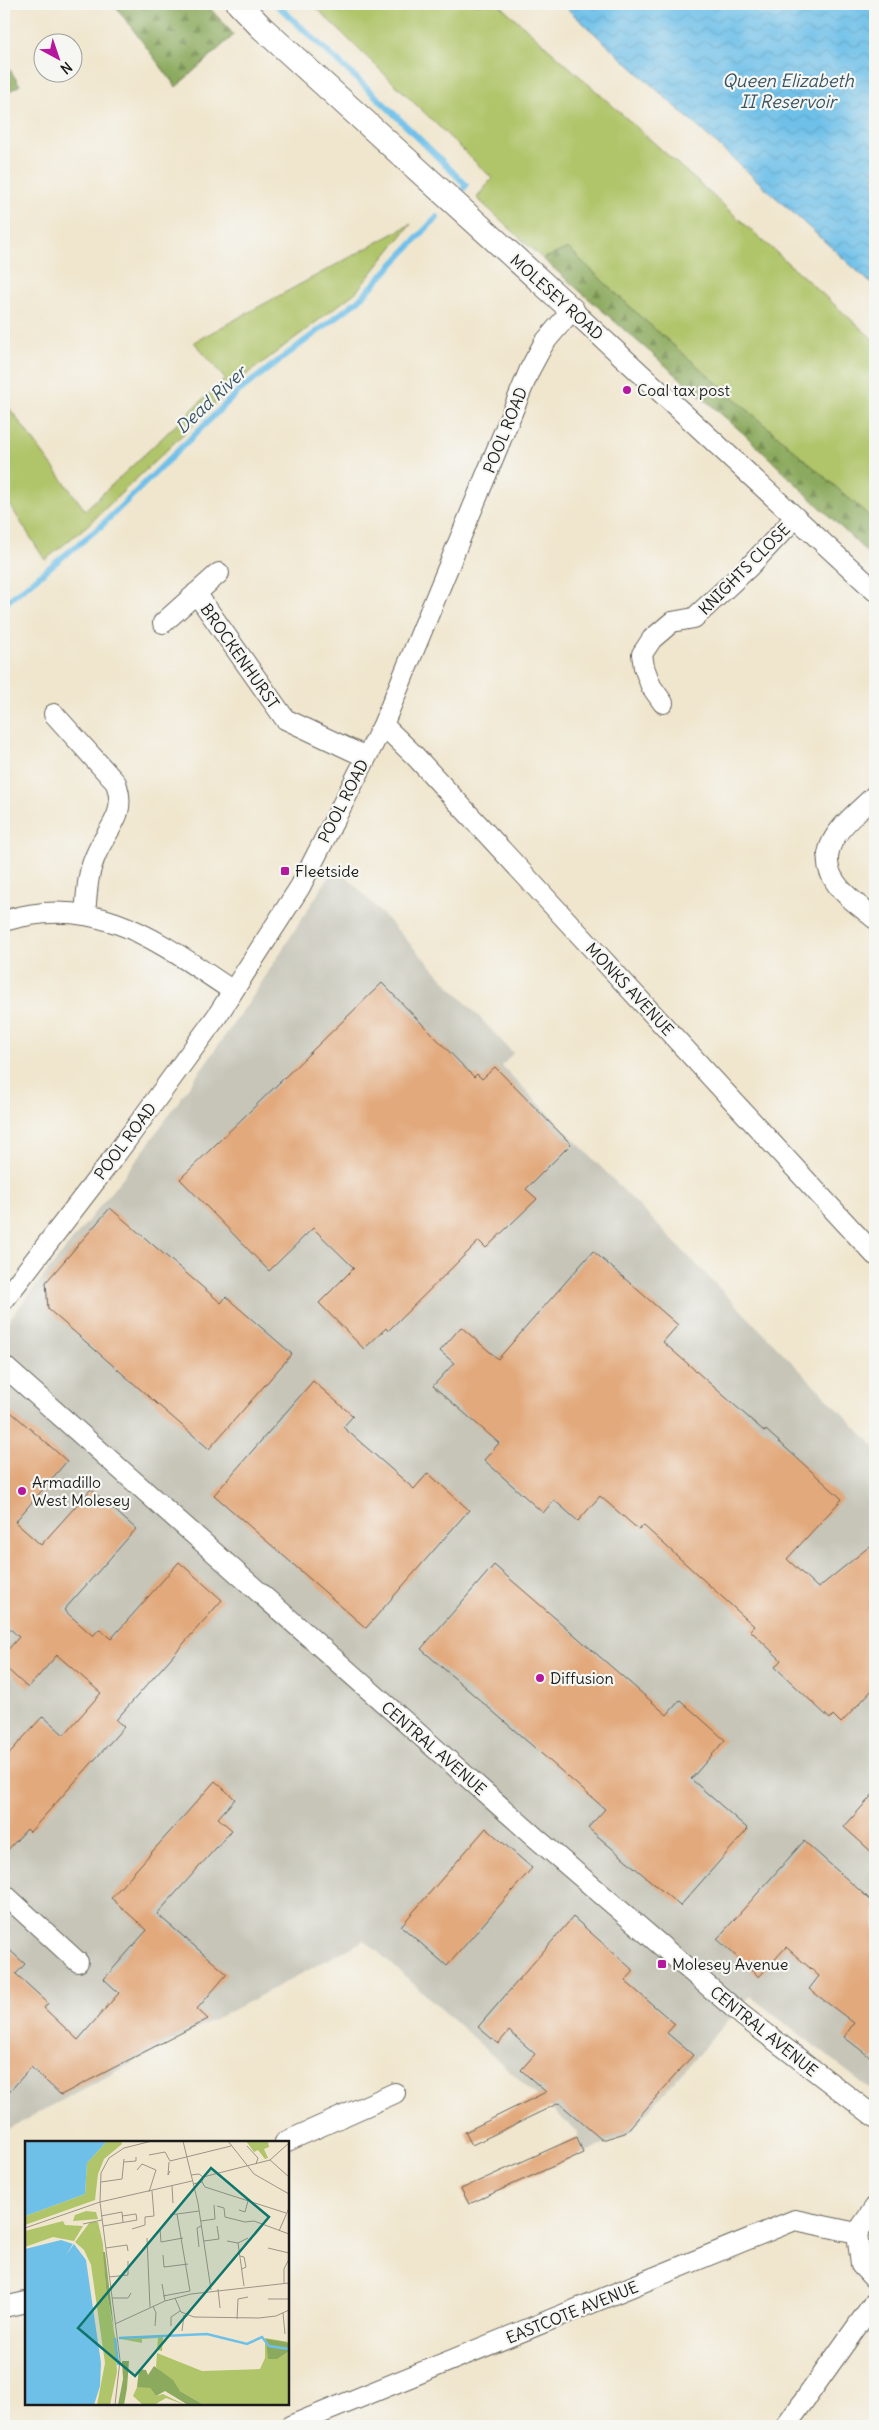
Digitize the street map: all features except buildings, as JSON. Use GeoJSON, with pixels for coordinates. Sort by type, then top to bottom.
{"type":"FeatureCollection","features":[{"type":"Feature","properties":{"kind":"street","name":"MOLESEY ROAD"},"geometry":{"type":"LineString","coordinates":[[239,4],[261,27],[572,310],[875,591]]}},
{"type":"Feature","properties":{"kind":"street","name":"POOL ROAD"},"geometry":{"type":"LineString","coordinates":[[4,1300],[117,1153],[233,991],[300,888],[383,724],[530,369],[544,343],[572,310]]}},
{"type":"Feature","properties":{"kind":"street","name":"KNIGHTS CLOSE"},"geometry":{"type":"LineString","coordinates":[[663,703],[650,686],[644,667],[642,654],[652,639],[672,622],[694,618],[749,567],[796,518]]}},
{"type":"Feature","properties":{"kind":"street","name":"BROCKENHURST"},"geometry":{"type":"LineString","coordinates":[[163,623],[219,573]]}},
{"type":"Feature","properties":{"kind":"street","name":"BROCKENHURST"},"geometry":{"type":"LineString","coordinates":[[196,593],[284,719],[366,757]]}},
{"type":"Feature","properties":{"kind":"street"},"geometry":{"type":"LineString","coordinates":[[54,714],[116,783],[121,796],[119,815],[95,856],[88,876],[85,914]]}},
{"type":"Feature","properties":{"kind":"street","name":"MONKS AVENUE"},"geometry":{"type":"LineString","coordinates":[[383,724],[416,756],[875,1255]]}},
{"type":"Feature","properties":{"kind":"street"},"geometry":{"type":"LineString","coordinates":[[875,796],[840,830],[828,846],[828,866],[836,884],[875,919]]}},
{"type":"Feature","properties":{"kind":"street"},"geometry":{"type":"LineString","coordinates":[[4,921],[21,916],[69,911],[134,928],[233,991]]}},
{"type":"Feature","properties":{"kind":"street","name":"CENTRAL AVENUE"},"geometry":{"type":"LineString","coordinates":[[4,1366],[536,1838],[748,2020],[875,2117]]}},
{"type":"Feature","properties":{"kind":"street"},"geometry":{"type":"LineString","coordinates":[[4,1894],[78,1962]]}},
{"type":"Feature","properties":{"kind":"street"},"geometry":{"type":"LineString","coordinates":[[287,2141],[395,2093]]}},
{"type":"Feature","properties":{"kind":"street"},"geometry":{"type":"LineString","coordinates":[[875,2207],[857,2233],[861,2265],[875,2280]]}},
{"type":"Feature","properties":{"kind":"street","name":"EASTCOTE AVENUE"},"geometry":{"type":"LineString","coordinates":[[290,2426],[795,2220],[857,2233]]}},
{"type":"Feature","properties":{"kind":"street"},"geometry":{"type":"LineString","coordinates":[[786,2426],[875,2301]]}},
{"type":"Feature","properties":{"kind":"street"},"geometry":{"type":"LineString","coordinates":[[4,2307],[25,2302]]}},
{"type":"Feature","properties":{"kind":"shaded area"},"geometry":{"type":"Polygon","coordinates":[[[336,865],[513,1053],[502,1066],[875,1447],[875,2093],[750,1996],[626,2136],[583,2153],[577,2132],[365,1940],[4,2131],[4,1326],[139,1157],[251,999],[336,865]]]}},
{"type":"Feature","properties":{"kind":"green space"},"geometry":{"type":"Polygon","coordinates":[[[114,4],[206,4],[234,35],[176,87],[114,4]]]}},
{"type":"Feature","properties":{"kind":"green space"},"geometry":{"type":"Polygon","coordinates":[[[312,4],[499,4],[875,341],[875,521],[641,317],[568,248],[543,259],[477,198],[492,178],[312,4]]]}},
{"type":"Feature","properties":{"kind":"green space"},"geometry":{"type":"Polygon","coordinates":[[[4,61],[20,85],[4,95],[4,61]]]}},
{"type":"Feature","properties":{"kind":"green space"},"geometry":{"type":"Polygon","coordinates":[[[411,224],[356,292],[242,378],[89,524],[45,560],[4,496],[4,401],[85,510],[225,379],[194,342],[411,224]]]}},
{"type":"Feature","properties":{"kind":"green space"},"geometry":{"type":"Polygon","coordinates":[[[568,248],[641,317],[875,521],[875,560],[743,433],[543,259],[568,248]]]}},
{"type":"Feature","properties":{"kind":"water","name":"Queen Elizabeth II Reservoir"},"geometry":{"type":"Polygon","coordinates":[[[562,4],[875,4],[875,287],[562,4]]]}},
{"type":"Feature","properties":{"kind":"waterway","name":"Dead River"},"geometry":{"type":"LineString","coordinates":[[276,4],[382,102],[466,185],[464,188]]}},
{"type":"Feature","properties":{"kind":"waterway","name":"Dead River"},"geometry":{"type":"LineString","coordinates":[[4,604],[100,527],[239,391],[360,299],[437,217]]}},
{"type":"Feature","properties":{"kind":"place","name":"Coal tax post"},"geometry":{"type":"Point","coordinates":[627,390]}},
{"type":"Feature","properties":{"kind":"place","name":"Fleetside"},"geometry":{"type":"Point","coordinates":[285,871]}},
{"type":"Feature","properties":{"kind":"place","name":"Armadillo West Molesey"},"geometry":{"type":"Point","coordinates":[22,1491]}},
{"type":"Feature","properties":{"kind":"place","name":"Diffusion"},"geometry":{"type":"Point","coordinates":[540,1678]}},
{"type":"Feature","properties":{"kind":"place","name":"Molesey Avenue"},"geometry":{"type":"Point","coordinates":[662,1964]}}]}
